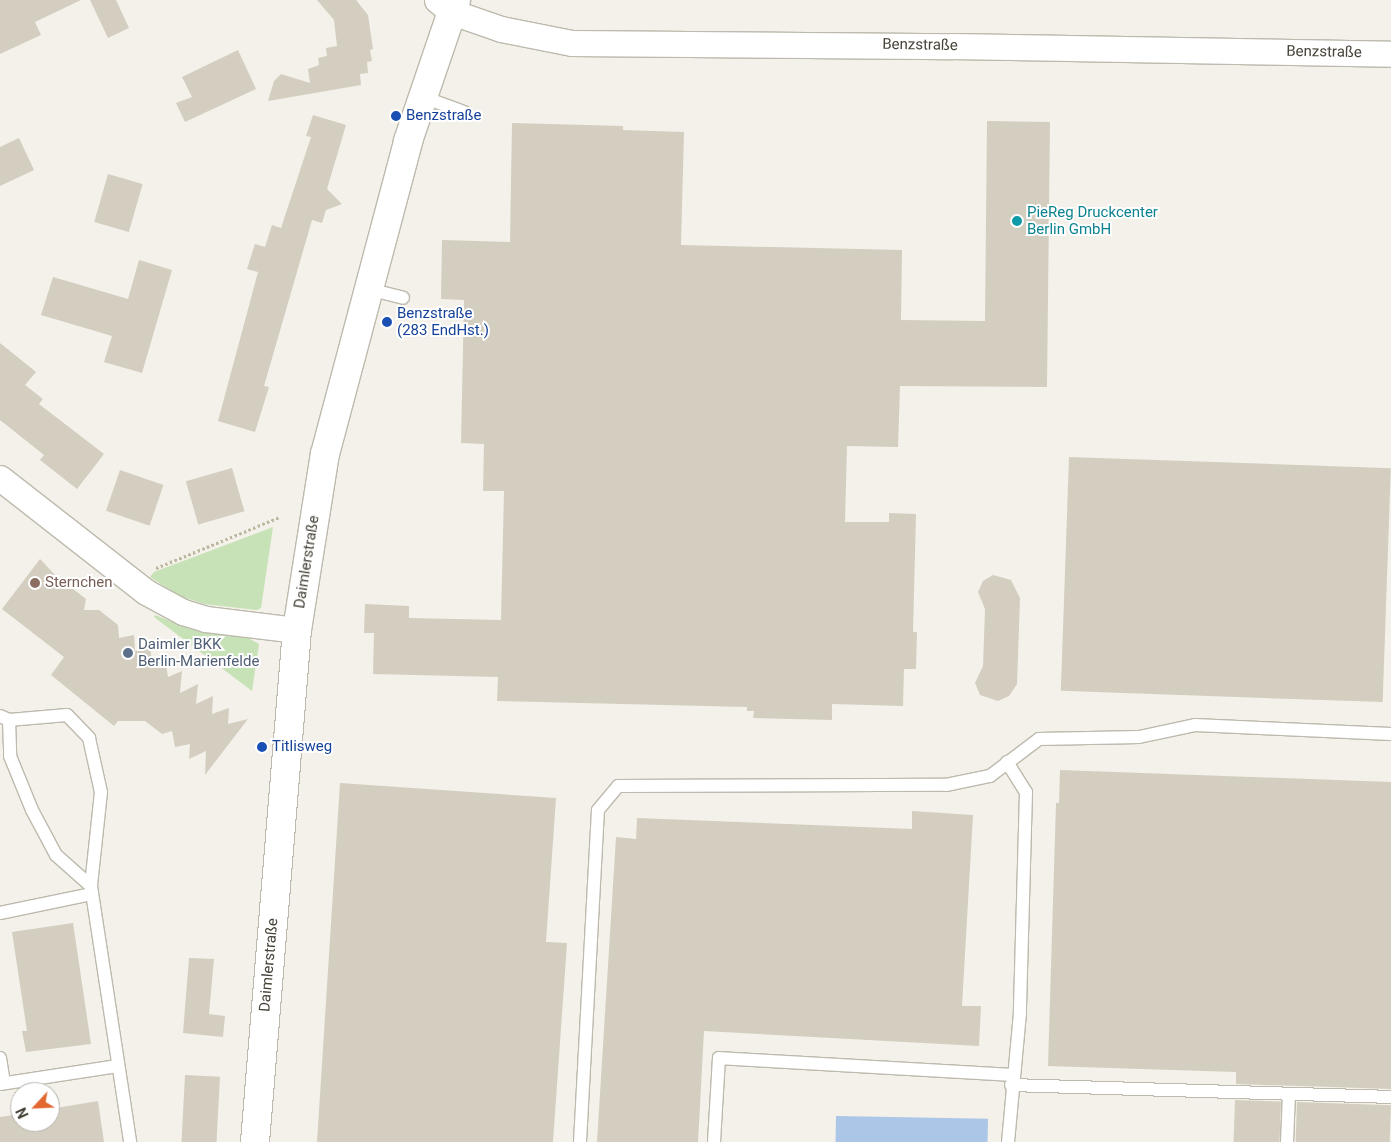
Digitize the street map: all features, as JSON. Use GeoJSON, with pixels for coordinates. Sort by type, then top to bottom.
{"type":"FeatureCollection","features":[{"type":"Feature","properties":{"kind":"street","name":"Benzstraße"},"geometry":{"type":"LineString","coordinates":[[449,4],[500,29],[572,43],[927,45],[1391,54]]}},
{"type":"Feature","properties":{"kind":"street","name":"Daimlerstraße"},"geometry":{"type":"LineString","coordinates":[[255,1142],[297,630],[328,436],[449,4]]}},
{"type":"Feature","properties":{"kind":"street"},"geometry":{"type":"LineString","coordinates":[[0,478],[130,578],[183,612],[206,619],[297,630]]}},
{"type":"Feature","properties":{"kind":"lane"},"geometry":{"type":"LineString","coordinates":[[422,97],[464,112]]}},
{"type":"Feature","properties":{"kind":"lane"},"geometry":{"type":"LineString","coordinates":[[368,289],[403,298]]}},
{"type":"Feature","properties":{"kind":"lane"},"geometry":{"type":"LineString","coordinates":[[92,890],[56,855],[32,810],[10,756],[5,718],[67,716],[89,738],[101,792],[92,890],[130,1142]]}},
{"type":"Feature","properties":{"kind":"lane"},"geometry":{"type":"LineString","coordinates":[[580,1142],[598,810],[618,786],[946,786],[990,776],[1039,739],[1139,737],[1196,725],[1391,734]]}},
{"type":"Feature","properties":{"kind":"lane"},"geometry":{"type":"LineString","coordinates":[[1007,762],[1026,792],[1020,1013],[1012,1080],[1008,1142]]}},
{"type":"Feature","properties":{"kind":"lane"},"geometry":{"type":"LineString","coordinates":[[0,913],[92,890]]}},
{"type":"Feature","properties":{"kind":"lane"},"geometry":{"type":"LineString","coordinates":[[0,1058],[2,1083],[118,1066]]}},
{"type":"Feature","properties":{"kind":"lane"},"geometry":{"type":"LineString","coordinates":[[714,1142],[719,1058],[1012,1080],[1289,1094],[1391,1097]]}},
{"type":"Feature","properties":{"kind":"lane"},"geometry":{"type":"LineString","coordinates":[[1287,1142],[1289,1094]]}},
{"type":"Feature","properties":{"kind":"path"},"geometry":{"type":"LineString","coordinates":[[130,578],[280,517]]}},
{"type":"Feature","properties":{"kind":"green space"},"geometry":{"type":"Polygon","coordinates":[[[273,527],[261,608],[257,610],[204,604],[180,596],[150,577],[154,572],[273,527]]]}},
{"type":"Feature","properties":{"kind":"green space"},"geometry":{"type":"Polygon","coordinates":[[[155,615],[190,629],[248,638],[259,644],[252,691],[154,617],[155,615]]]}},
{"type":"Feature","properties":{"kind":"water"},"geometry":{"type":"Polygon","coordinates":[[[836,1116],[988,1119],[988,1142],[836,1142],[836,1116]]]}},
{"type":"Feature","properties":{"kind":"building"},"geometry":{"type":"Polygon","coordinates":[[[0,0],[81,0],[35,22],[41,35],[0,54],[0,0]]]}},
{"type":"Feature","properties":{"kind":"building"},"geometry":{"type":"Polygon","coordinates":[[[90,0],[116,0],[129,28],[108,38],[90,0]]]}},
{"type":"Feature","properties":{"kind":"building"},"geometry":{"type":"Polygon","coordinates":[[[317,0],[356,0],[368,15],[373,49],[370,50],[372,61],[367,62],[368,73],[360,74],[361,85],[268,101],[274,81],[281,74],[310,83],[308,69],[319,65],[318,58],[327,56],[326,48],[337,46],[334,20],[317,0]]]}},
{"type":"Feature","properties":{"kind":"building"},"geometry":{"type":"Polygon","coordinates":[[[238,50],[256,89],[185,122],[176,103],[192,97],[182,77],[238,50]]]}},
{"type":"Feature","properties":{"kind":"building"},"geometry":{"type":"Polygon","coordinates":[[[313,115],[346,125],[327,189],[342,204],[326,210],[322,223],[312,220],[264,386],[269,387],[255,432],[218,421],[258,272],[247,269],[255,244],[265,247],[272,225],[281,228],[311,137],[306,136],[313,115]]]}},
{"type":"Feature","properties":{"kind":"building"},"geometry":{"type":"Polygon","coordinates":[[[987,121],[1050,122],[1047,387],[900,386],[898,447],[847,446],[845,522],[889,522],[889,513],[916,514],[913,632],[917,632],[916,669],[904,669],[903,706],[832,704],[832,720],[753,718],[754,711],[747,711],[747,707],[497,701],[498,677],[373,674],[374,633],[364,633],[365,604],[409,606],[409,618],[501,620],[504,491],[483,491],[484,444],[461,443],[464,300],[441,299],[442,240],[510,242],[512,123],[623,126],[623,130],[684,132],[681,245],[902,250],[901,320],[985,321],[987,121]]]}},
{"type":"Feature","properties":{"kind":"building"},"geometry":{"type":"Polygon","coordinates":[[[19,138],[34,170],[0,186],[0,147],[19,138]]]}},
{"type":"Feature","properties":{"kind":"building"},"geometry":{"type":"Polygon","coordinates":[[[108,174],[143,184],[129,232],[94,222],[108,174]]]}},
{"type":"Feature","properties":{"kind":"building"},"geometry":{"type":"Polygon","coordinates":[[[139,260],[172,270],[142,373],[104,362],[112,336],[41,315],[53,277],[128,299],[139,260]]]}},
{"type":"Feature","properties":{"kind":"building"},"geometry":{"type":"Polygon","coordinates":[[[0,343],[36,372],[25,385],[43,399],[39,404],[104,454],[77,489],[40,460],[44,455],[0,420],[0,343]]]}},
{"type":"Feature","properties":{"kind":"building"},"geometry":{"type":"Polygon","coordinates":[[[1069,457],[1391,468],[1383,702],[1061,691],[1069,457]]]}},
{"type":"Feature","properties":{"kind":"building"},"geometry":{"type":"Polygon","coordinates":[[[232,468],[244,511],[198,524],[186,481],[232,468]]]}},
{"type":"Feature","properties":{"kind":"building"},"geometry":{"type":"Polygon","coordinates":[[[120,470],[163,485],[149,526],[106,511],[120,470]]]}},
{"type":"Feature","properties":{"kind":"building"},"geometry":{"type":"Polygon","coordinates":[[[40,559],[56,576],[55,581],[68,585],[86,599],[84,610],[99,610],[118,625],[119,638],[134,635],[135,651],[150,647],[152,662],[165,659],[168,677],[182,671],[180,693],[198,684],[196,704],[213,696],[212,714],[229,708],[228,724],[248,719],[205,775],[206,751],[189,759],[190,744],[175,747],[172,731],[162,734],[145,721],[118,721],[114,726],[51,675],[64,657],[2,609],[40,559]]]}},
{"type":"Feature","properties":{"kind":"building"},"geometry":{"type":"Polygon","coordinates":[[[993,575],[1011,580],[1020,598],[1017,684],[1009,696],[998,701],[980,695],[975,683],[983,666],[985,609],[978,592],[983,581],[993,575]]]}},
{"type":"Feature","properties":{"kind":"building"},"geometry":{"type":"Polygon","coordinates":[[[1060,770],[1391,782],[1391,1089],[1236,1084],[1236,1072],[1048,1066],[1056,803],[1059,803],[1060,770]]]}},
{"type":"Feature","properties":{"kind":"building"},"geometry":{"type":"Polygon","coordinates":[[[340,783],[556,798],[546,942],[567,943],[553,1142],[317,1142],[340,783]]]}},
{"type":"Feature","properties":{"kind":"building"},"geometry":{"type":"Polygon","coordinates":[[[912,811],[973,815],[962,1006],[981,1006],[979,1046],[704,1031],[698,1142],[597,1142],[616,837],[636,839],[637,818],[912,829],[912,811]]]}},
{"type":"Feature","properties":{"kind":"building"},"geometry":{"type":"Polygon","coordinates":[[[73,923],[91,1044],[26,1052],[22,1031],[27,1031],[12,932],[73,923]]]}},
{"type":"Feature","properties":{"kind":"building"},"geometry":{"type":"Polygon","coordinates":[[[189,958],[214,959],[209,1014],[225,1016],[223,1037],[183,1033],[189,958]]]}},
{"type":"Feature","properties":{"kind":"building"},"geometry":{"type":"Polygon","coordinates":[[[185,1075],[220,1077],[217,1142],[181,1142],[185,1075]]]}},
{"type":"Feature","properties":{"kind":"building"},"geometry":{"type":"Polygon","coordinates":[[[1235,1100],[1281,1102],[1280,1142],[1234,1142],[1235,1100]]]}},
{"type":"Feature","properties":{"kind":"building"},"geometry":{"type":"Polygon","coordinates":[[[98,1101],[104,1142],[0,1142],[0,1117],[10,1116],[10,1132],[60,1132],[60,1107],[98,1101]]]}},
{"type":"Feature","properties":{"kind":"building"},"geometry":{"type":"Polygon","coordinates":[[[1297,1102],[1391,1105],[1390,1142],[1296,1142],[1297,1102]]]}},
{"type":"Feature","properties":{"kind":"place","name":"Benzstraße"},"geometry":{"type":"Point","coordinates":[396,116]}},
{"type":"Feature","properties":{"kind":"place","name":"PieReg Druckcenter Berlin GmbH"},"geometry":{"type":"Point","coordinates":[1017,221]}},
{"type":"Feature","properties":{"kind":"place","name":"Benzstraße (283 EndHst.)"},"geometry":{"type":"Point","coordinates":[387,322]}},
{"type":"Feature","properties":{"kind":"place","name":"Sternchen"},"geometry":{"type":"Point","coordinates":[35,583]}},
{"type":"Feature","properties":{"kind":"place","name":"Daimler BKK Berlin-Marienfelde"},"geometry":{"type":"Point","coordinates":[128,653]}},
{"type":"Feature","properties":{"kind":"place","name":"Titlisweg"},"geometry":{"type":"Point","coordinates":[262,747]}}]}
